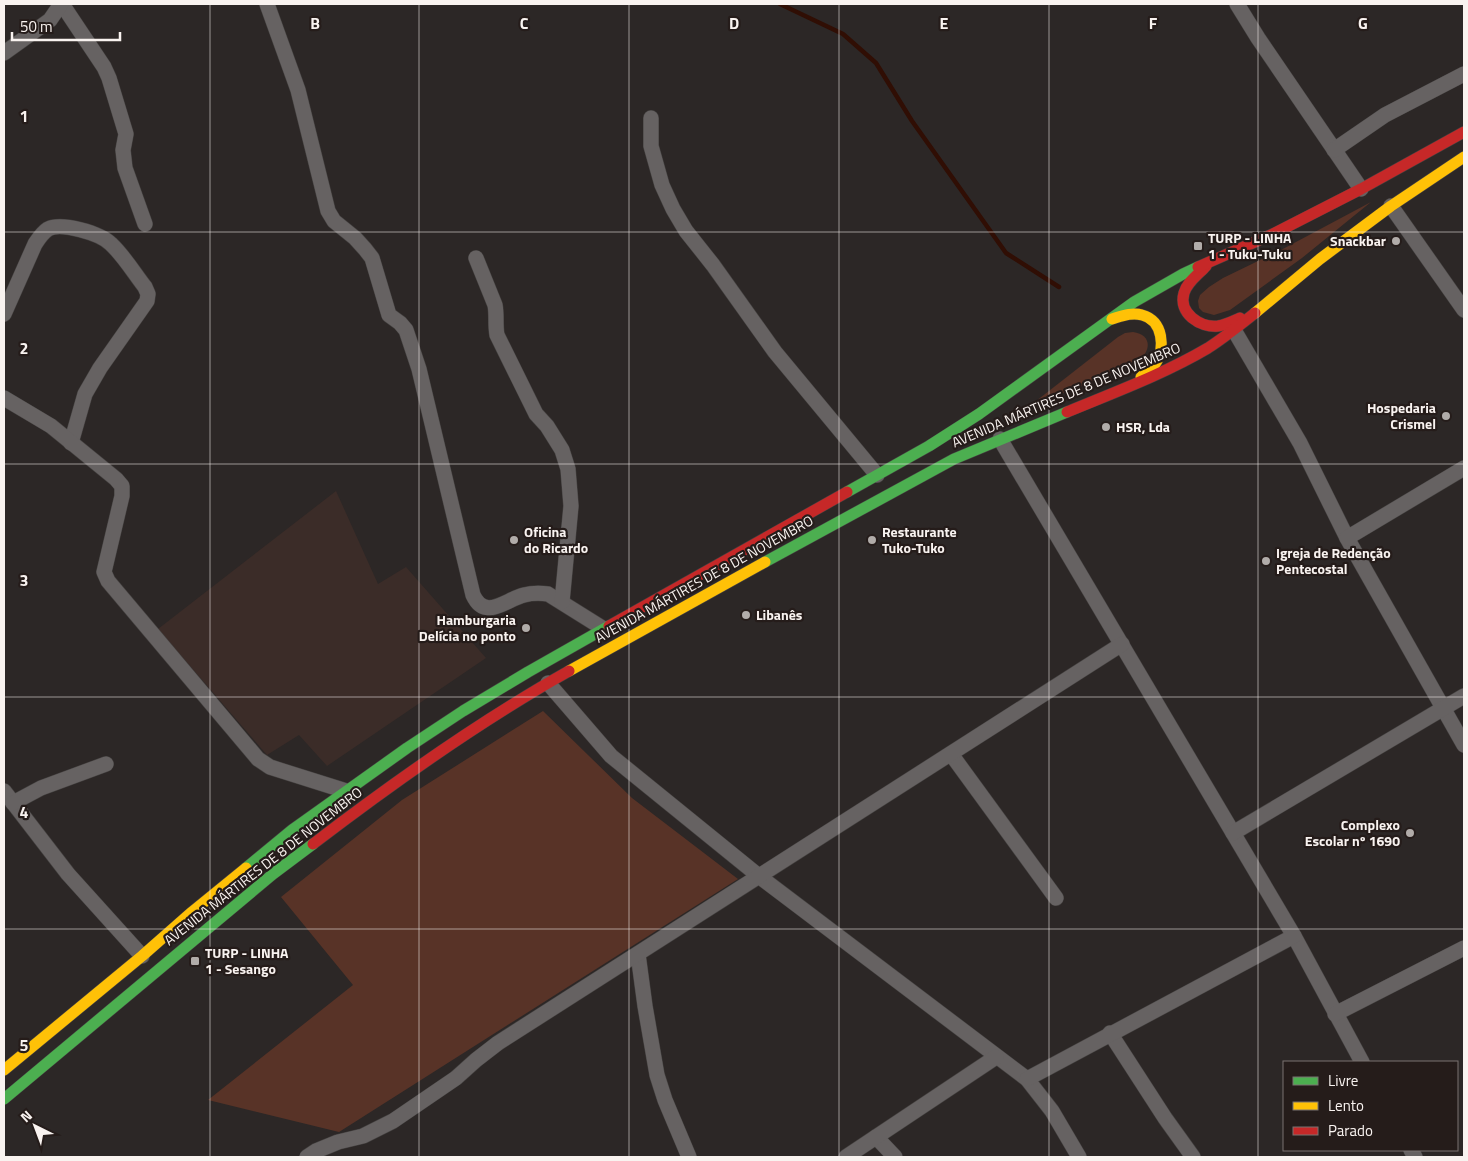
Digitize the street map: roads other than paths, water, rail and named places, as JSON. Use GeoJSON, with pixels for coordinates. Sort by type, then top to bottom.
{"type":"FeatureCollection","features":[{"type":"Feature","properties":{"kind":"main road","name":"AVENIDA MÁRTIRES DE 8 DE NOVEMBRO"},"geometry":{"type":"LineString","coordinates":[[4,1070],[292,830],[463,711],[604,629],[929,446],[979,414],[1153,290],[1210,261],[1274,234],[1464,132]]}},
{"type":"Feature","properties":{"kind":"main road","name":"AVENIDA MÁRTIRES DE 8 DE NOVEMBRO"},"geometry":{"type":"LineString","coordinates":[[4,1100],[241,900],[325,834],[442,751],[548,684],[954,459],[1134,384],[1209,347],[1234,330],[1320,259],[1391,206],[1464,157]]}},
{"type":"Feature","properties":{"kind":"main road"},"geometry":{"type":"LineString","coordinates":[[1210,261],[1186,287],[1183,299],[1185,309],[1190,317],[1199,324],[1219,326],[1253,313]]}},
{"type":"Feature","properties":{"kind":"main road"},"geometry":{"type":"LineString","coordinates":[[1109,320],[1133,314],[1146,316],[1155,323],[1159,331],[1162,341],[1161,351],[1155,364],[1134,384]]}},
{"type":"Feature","properties":{"kind":"street"},"geometry":{"type":"LineString","coordinates":[[4,53],[50,20],[61,4],[104,66],[109,78],[126,134],[123,150],[125,168],[145,224]]}},
{"type":"Feature","properties":{"kind":"street"},"geometry":{"type":"LineString","coordinates":[[267,4],[298,90],[328,212],[334,221],[354,238],[372,258],[389,315],[406,330],[419,369],[473,595],[477,603],[485,608],[495,607],[524,595],[548,594],[604,629]]}},
{"type":"Feature","properties":{"kind":"street"},"geometry":{"type":"LineString","coordinates":[[1237,4],[1360,189]]}},
{"type":"Feature","properties":{"kind":"street"},"geometry":{"type":"LineString","coordinates":[[1334,150],[1386,115],[1464,74]]}},
{"type":"Feature","properties":{"kind":"street"},"geometry":{"type":"LineString","coordinates":[[651,118],[651,146],[662,184],[673,209],[686,231],[713,265],[775,352],[877,475]]}},
{"type":"Feature","properties":{"kind":"street"},"geometry":{"type":"LineString","coordinates":[[1391,206],[1464,310]]}},
{"type":"Feature","properties":{"kind":"street"},"geometry":{"type":"LineString","coordinates":[[4,314],[35,244],[41,235],[49,229],[58,226],[93,233],[104,238],[112,245],[145,287],[148,301],[100,368],[85,394],[71,443]]}},
{"type":"Feature","properties":{"kind":"street"},"geometry":{"type":"LineString","coordinates":[[476,258],[495,305],[497,335],[536,414],[547,426],[562,450],[568,469],[571,506],[562,602]]}},
{"type":"Feature","properties":{"kind":"street"},"geometry":{"type":"LineString","coordinates":[[1234,330],[1300,442],[1347,538],[1464,745]]}},
{"type":"Feature","properties":{"kind":"street"},"geometry":{"type":"LineString","coordinates":[[4,398],[51,426],[122,486],[122,496],[104,572],[108,581],[258,759],[270,767],[346,791]]}},
{"type":"Feature","properties":{"kind":"street"},"geometry":{"type":"LineString","coordinates":[[1000,439],[1294,936],[1361,1061]]}},
{"type":"Feature","properties":{"kind":"street"},"geometry":{"type":"LineString","coordinates":[[1347,538],[1464,468]]}},
{"type":"Feature","properties":{"kind":"street"},"geometry":{"type":"LineString","coordinates":[[307,1157],[338,1142],[363,1136],[393,1121],[456,1078],[498,1043],[1122,644]]}},
{"type":"Feature","properties":{"kind":"street"},"geometry":{"type":"LineString","coordinates":[[548,684],[612,756],[760,877],[1027,1079],[1052,1111],[1079,1157]]}},
{"type":"Feature","properties":{"kind":"street"},"geometry":{"type":"LineString","coordinates":[[1233,833],[1464,696]]}},
{"type":"Feature","properties":{"kind":"street"},"geometry":{"type":"LineString","coordinates":[[951,754],[1056,898]]}},
{"type":"Feature","properties":{"kind":"street"},"geometry":{"type":"LineString","coordinates":[[106,764],[41,788],[8,796],[68,874],[142,956]]}},
{"type":"Feature","properties":{"kind":"street"},"geometry":{"type":"LineString","coordinates":[[1027,1079],[1294,936]]}},
{"type":"Feature","properties":{"kind":"street"},"geometry":{"type":"LineString","coordinates":[[1335,1014],[1464,948]]}},
{"type":"Feature","properties":{"kind":"street"},"geometry":{"type":"LineString","coordinates":[[638,954],[645,1006],[659,1081],[689,1157]]}},
{"type":"Feature","properties":{"kind":"street"},"geometry":{"type":"LineString","coordinates":[[1110,1033],[1193,1157]]}},
{"type":"Feature","properties":{"kind":"street"},"geometry":{"type":"LineString","coordinates":[[846,1157],[996,1057]]}},
{"type":"Feature","properties":{"kind":"street"},"geometry":{"type":"LineString","coordinates":[[876,1137],[895,1157]]}},
{"type":"Feature","properties":{"kind":"waterway"},"geometry":{"type":"LineString","coordinates":[[780,4],[843,34],[876,63],[912,121],[1006,253],[1059,287]]}},
{"type":"Feature","properties":{"kind":"place","name":"Snackbar"},"geometry":{"type":"Point","coordinates":[1396,241]}},
{"type":"Feature","properties":{"kind":"place","name":"TURP - LINHA 1 - Tuku-Tuku"},"geometry":{"type":"Point","coordinates":[1198,246]}},
{"type":"Feature","properties":{"kind":"place","name":"Hospedaria Crismel"},"geometry":{"type":"Point","coordinates":[1446,416]}},
{"type":"Feature","properties":{"kind":"place","name":"HSR, Lda"},"geometry":{"type":"Point","coordinates":[1106,427]}},
{"type":"Feature","properties":{"kind":"place","name":"Oficina do Ricardo"},"geometry":{"type":"Point","coordinates":[514,540]}},
{"type":"Feature","properties":{"kind":"place","name":"Restaurante Tuko-Tuko"},"geometry":{"type":"Point","coordinates":[872,540]}},
{"type":"Feature","properties":{"kind":"place","name":"Igreja de Redenção Pentecostal"},"geometry":{"type":"Point","coordinates":[1266,561]}},
{"type":"Feature","properties":{"kind":"place","name":"Libanês"},"geometry":{"type":"Point","coordinates":[746,615]}},
{"type":"Feature","properties":{"kind":"place","name":"Hamburgaria Delícia no ponto"},"geometry":{"type":"Point","coordinates":[526,628]}},
{"type":"Feature","properties":{"kind":"place","name":"Complexo Escolar nº 1690"},"geometry":{"type":"Point","coordinates":[1410,833]}},
{"type":"Feature","properties":{"kind":"place","name":"TURP - LINHA 1 - Sesango"},"geometry":{"type":"Point","coordinates":[195,961]}}]}
